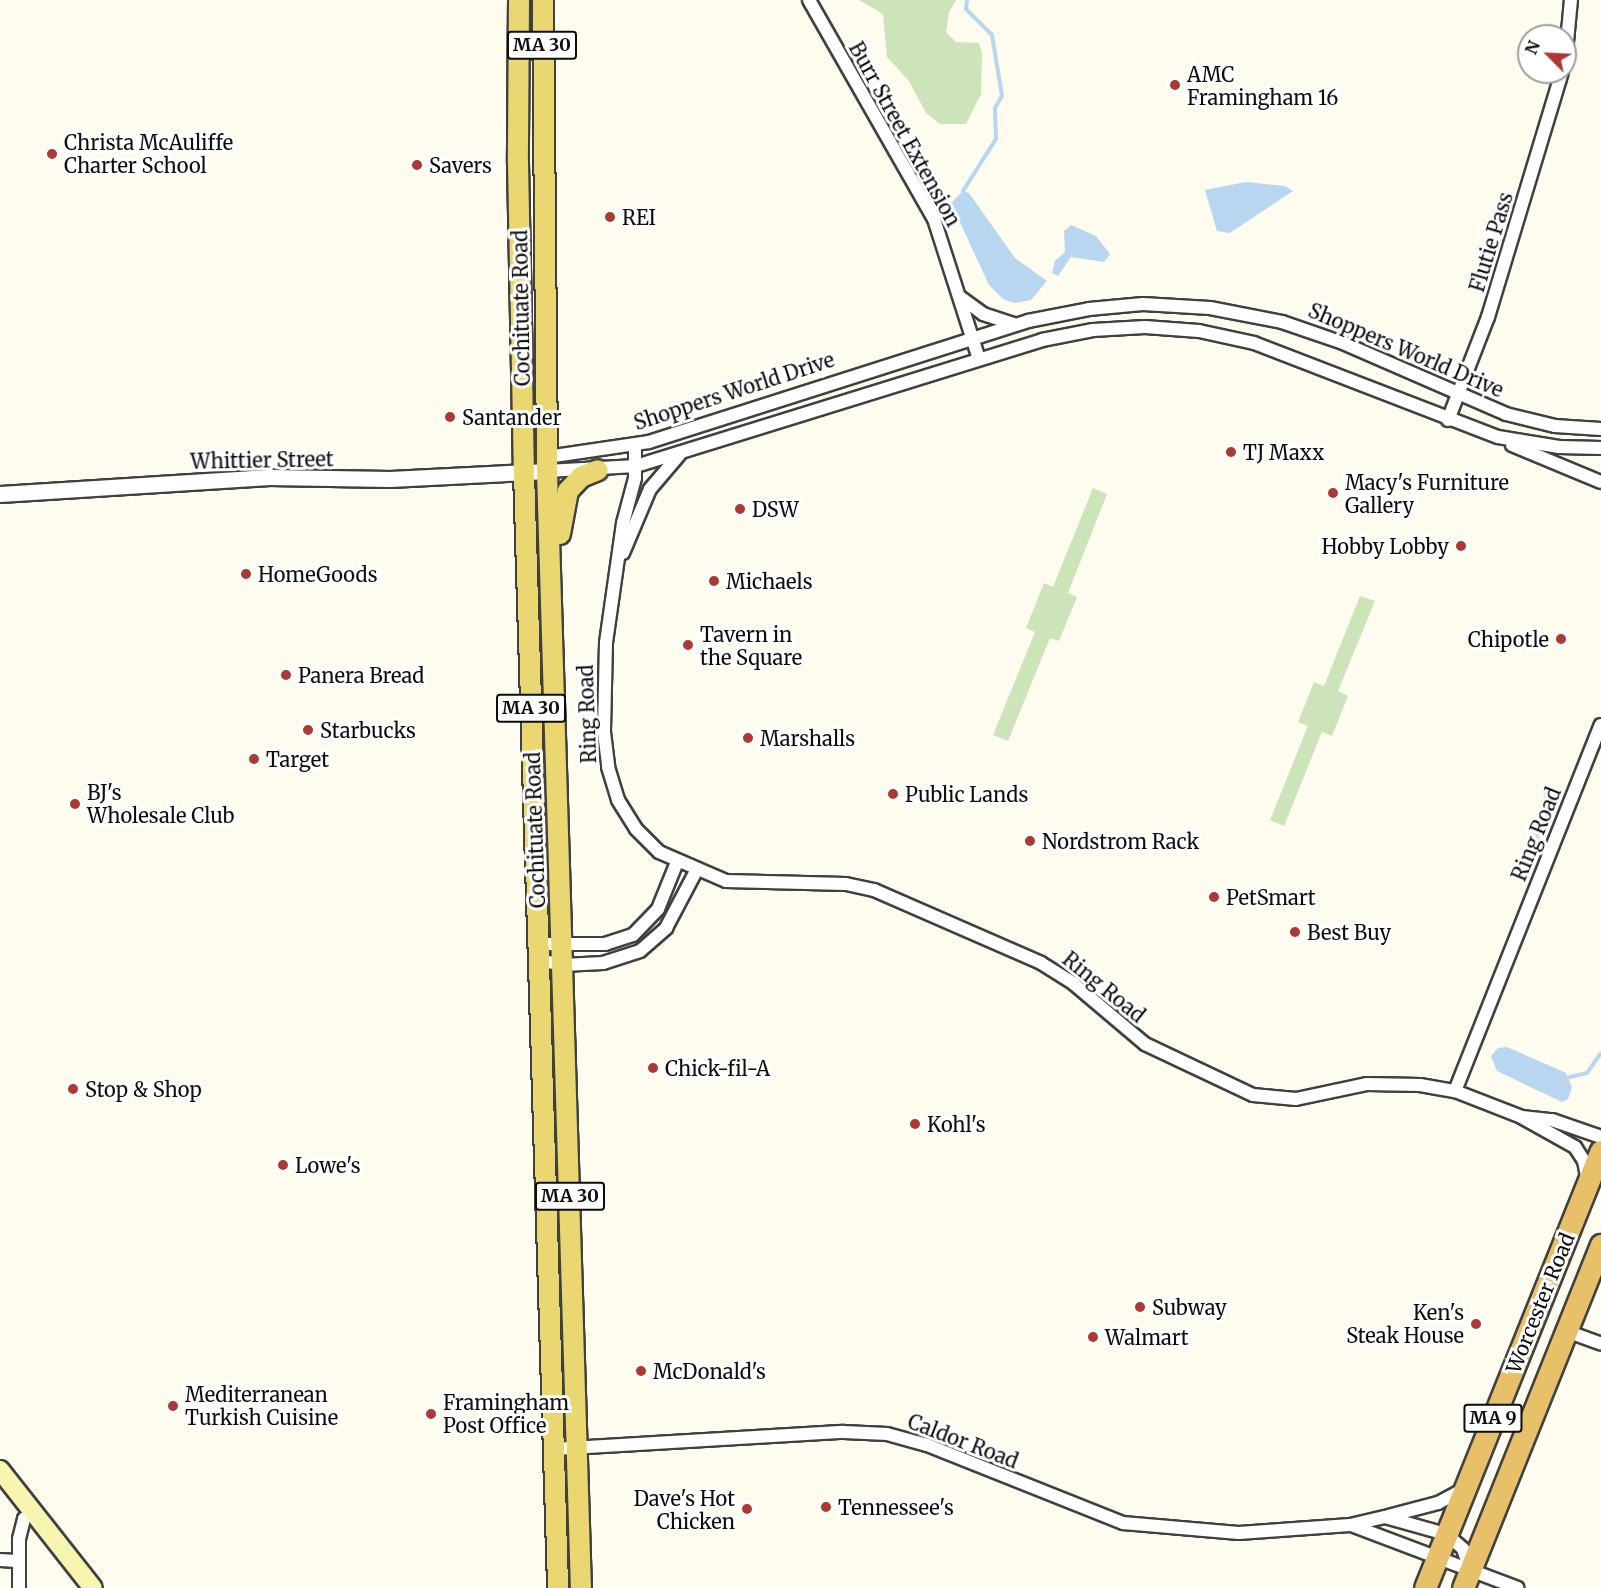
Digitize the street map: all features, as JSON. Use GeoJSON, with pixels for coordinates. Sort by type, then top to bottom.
{"type":"FeatureCollection","features":[{"type":"Feature","properties":{"kind":"highway","name":"Worcester Road"},"geometry":{"type":"LineString","coordinates":[[1425,1588],[1601,1151]]}},
{"type":"Feature","properties":{"kind":"highway","name":"Worcester Road"},"geometry":{"type":"LineString","coordinates":[[1466,1579],[1601,1245]]}},
{"type":"Feature","properties":{"kind":"main road","name":"Cochituate Road"},"geometry":{"type":"LineString","coordinates":[[519,0],[518,163],[524,472],[558,1588]]}},
{"type":"Feature","properties":{"kind":"main road","name":"Cochituate Road"},"geometry":{"type":"LineString","coordinates":[[543,0],[547,464],[581,1588]]}},
{"type":"Feature","properties":{"kind":"main road"},"geometry":{"type":"LineString","coordinates":[[553,635],[563,504],[576,481],[598,470]]}},
{"type":"Feature","properties":{"kind":"main road"},"geometry":{"type":"LineString","coordinates":[[1,1471],[93,1588]]}},
{"type":"Feature","properties":{"kind":"street","name":"Burr Street Extension"},"geometry":{"type":"LineString","coordinates":[[809,0],[931,213],[979,359]]}},
{"type":"Feature","properties":{"kind":"street"},"geometry":{"type":"LineString","coordinates":[[1569,24],[1571,0]]}},
{"type":"Feature","properties":{"kind":"street","name":"Flutie Pass"},"geometry":{"type":"LineString","coordinates":[[1448,420],[1491,307],[1559,84]]}},
{"type":"Feature","properties":{"kind":"street"},"geometry":{"type":"LineString","coordinates":[[960,296],[983,314],[1015,324]]}},
{"type":"Feature","properties":{"kind":"street","name":"Shoppers World Drive"},"geometry":{"type":"LineString","coordinates":[[524,472],[547,464],[634,446],[1015,324],[1076,311],[1131,305],[1184,305],[1239,312],[1321,334],[1458,395],[1532,422],[1601,429]]}},
{"type":"Feature","properties":{"kind":"street","name":"Shoppers World Drive"},"geometry":{"type":"LineString","coordinates":[[547,464],[598,470],[636,466],[1042,340],[1093,330],[1152,327],[1199,331],[1273,350],[1481,431],[1601,482]]}},
{"type":"Feature","properties":{"kind":"street","name":"Shoppers World Drive"},"geometry":{"type":"LineString","coordinates":[[1481,431],[1530,443],[1601,448]]}},
{"type":"Feature","properties":{"kind":"street","name":"Ring Road"},"geometry":{"type":"LineString","coordinates":[[634,446],[636,466],[616,574],[603,677],[608,767],[618,800],[636,829],[659,852],[696,871],[726,881],[839,884],[874,890],[1041,963],[1074,984],[1145,1044],[1253,1095],[1304,1099],[1382,1083],[1455,1091],[1522,1117],[1552,1120],[1601,1137]]}},
{"type":"Feature","properties":{"kind":"street","name":"Ring Road"},"geometry":{"type":"LineString","coordinates":[[616,574],[655,481],[687,450]]}},
{"type":"Feature","properties":{"kind":"street","name":"Whittier Street"},"geometry":{"type":"LineString","coordinates":[[0,494],[268,477],[390,479],[524,472]]}},
{"type":"Feature","properties":{"kind":"street","name":"Ring Road"},"geometry":{"type":"LineString","coordinates":[[1455,1091],[1601,725]]}},
{"type":"Feature","properties":{"kind":"street"},"geometry":{"type":"LineString","coordinates":[[539,952],[562,944],[605,944],[633,935],[658,909],[677,862]]}},
{"type":"Feature","properties":{"kind":"street"},"geometry":{"type":"LineString","coordinates":[[539,952],[563,965],[618,960],[648,946],[672,920],[696,871]]}},
{"type":"Feature","properties":{"kind":"street"},"geometry":{"type":"LineString","coordinates":[[1522,1117],[1577,1150],[1586,1166],[1585,1191]]}},
{"type":"Feature","properties":{"kind":"street"},"geometry":{"type":"LineString","coordinates":[[1566,1331],[1601,1344]]}},
{"type":"Feature","properties":{"kind":"street","name":"Caldor Road"},"geometry":{"type":"LineString","coordinates":[[554,1449],[879,1433],[920,1442],[1123,1523],[1226,1534],[1350,1525],[1448,1499],[1468,1481]]}},
{"type":"Feature","properties":{"kind":"street"},"geometry":{"type":"LineString","coordinates":[[19,1588],[17,1561],[23,1523],[32,1511]]}},
{"type":"Feature","properties":{"kind":"street"},"geometry":{"type":"LineString","coordinates":[[1384,1516],[1446,1534],[1463,1549],[1466,1579]]}},
{"type":"Feature","properties":{"kind":"street","name":"Caldor Road"},"geometry":{"type":"LineString","coordinates":[[1350,1525],[1437,1556],[1466,1579],[1518,1588]]}},
{"type":"Feature","properties":{"kind":"street"},"geometry":{"type":"LineString","coordinates":[[0,1560],[17,1561]]}},
{"type":"Feature","properties":{"kind":"green space"},"geometry":{"type":"Polygon","coordinates":[[[859,0],[956,0],[949,12],[946,32],[956,42],[979,43],[982,53],[981,94],[966,124],[940,124],[926,113],[909,81],[887,57],[883,14],[859,0]]]}},
{"type":"Feature","properties":{"kind":"green space"},"geometry":{"type":"Polygon","coordinates":[[[1093,488],[1107,494],[1068,593],[1077,597],[1059,641],[1050,638],[1008,741],[993,735],[1035,632],[1026,628],[1044,583],[1053,587],[1093,488]]]}},
{"type":"Feature","properties":{"kind":"green space"},"geometry":{"type":"Polygon","coordinates":[[[1360,596],[1375,601],[1338,691],[1348,696],[1332,736],[1322,732],[1284,826],[1270,820],[1308,726],[1298,722],[1314,682],[1324,686],[1360,596]]]}},
{"type":"Feature","properties":{"kind":"green space"},"geometry":{"type":"Polygon","coordinates":[[[1547,786],[1556,789],[1535,853],[1526,851],[1547,786]]]}},
{"type":"Feature","properties":{"kind":"water"},"geometry":{"type":"Polygon","coordinates":[[[1246,182],[1285,186],[1293,191],[1230,233],[1217,231],[1205,190],[1246,182]]]}},
{"type":"Feature","properties":{"kind":"water"},"geometry":{"type":"Polygon","coordinates":[[[963,191],[969,193],[1015,258],[1047,281],[1031,300],[1014,303],[1003,299],[989,285],[951,203],[963,191]]]}},
{"type":"Feature","properties":{"kind":"water"},"geometry":{"type":"Polygon","coordinates":[[[1071,225],[1096,236],[1110,254],[1104,262],[1071,257],[1058,276],[1052,273],[1055,261],[1065,252],[1064,231],[1071,225]]]}},
{"type":"Feature","properties":{"kind":"water"},"geometry":{"type":"Polygon","coordinates":[[[1507,1047],[1566,1073],[1572,1087],[1568,1099],[1562,1102],[1497,1071],[1491,1056],[1498,1048],[1507,1047]]]}},
{"type":"Feature","properties":{"kind":"waterway"},"geometry":{"type":"LineString","coordinates":[[963,191],[996,139],[995,108],[1002,96],[992,35],[966,9],[967,0]]}},
{"type":"Feature","properties":{"kind":"waterway"},"geometry":{"type":"LineString","coordinates":[[1570,1077],[1587,1073],[1601,1053]]}},
{"type":"Feature","properties":{"kind":"place","name":"AMC Framingham 16"},"geometry":{"type":"Point","coordinates":[1175,85]}},
{"type":"Feature","properties":{"kind":"place","name":"Christa McAuliffe Charter School"},"geometry":{"type":"Point","coordinates":[52,154]}},
{"type":"Feature","properties":{"kind":"place","name":"Savers"},"geometry":{"type":"Point","coordinates":[417,165]}},
{"type":"Feature","properties":{"kind":"place","name":"REI"},"geometry":{"type":"Point","coordinates":[610,217]}},
{"type":"Feature","properties":{"kind":"place","name":"Santander"},"geometry":{"type":"Point","coordinates":[450,417]}},
{"type":"Feature","properties":{"kind":"place","name":"TJ Maxx"},"geometry":{"type":"Point","coordinates":[1231,452]}},
{"type":"Feature","properties":{"kind":"place","name":"Macy's Furniture Gallery"},"geometry":{"type":"Point","coordinates":[1333,493]}},
{"type":"Feature","properties":{"kind":"place","name":"DSW"},"geometry":{"type":"Point","coordinates":[740,509]}},
{"type":"Feature","properties":{"kind":"place","name":"Hobby Lobby"},"geometry":{"type":"Point","coordinates":[1461,546]}},
{"type":"Feature","properties":{"kind":"place","name":"HomeGoods"},"geometry":{"type":"Point","coordinates":[246,574]}},
{"type":"Feature","properties":{"kind":"place","name":"Michaels"},"geometry":{"type":"Point","coordinates":[714,581]}},
{"type":"Feature","properties":{"kind":"place","name":"Chipotle"},"geometry":{"type":"Point","coordinates":[1561,639]}},
{"type":"Feature","properties":{"kind":"place","name":"Tavern in the Square"},"geometry":{"type":"Point","coordinates":[688,645]}},
{"type":"Feature","properties":{"kind":"place","name":"Panera Bread"},"geometry":{"type":"Point","coordinates":[286,675]}},
{"type":"Feature","properties":{"kind":"place","name":"Starbucks"},"geometry":{"type":"Point","coordinates":[308,730]}},
{"type":"Feature","properties":{"kind":"place","name":"Marshalls"},"geometry":{"type":"Point","coordinates":[748,738]}},
{"type":"Feature","properties":{"kind":"place","name":"Target"},"geometry":{"type":"Point","coordinates":[254,759]}},
{"type":"Feature","properties":{"kind":"place","name":"Public Lands"},"geometry":{"type":"Point","coordinates":[893,794]}},
{"type":"Feature","properties":{"kind":"place","name":"BJ's Wholesale Club"},"geometry":{"type":"Point","coordinates":[75,804]}},
{"type":"Feature","properties":{"kind":"place","name":"Nordstrom Rack"},"geometry":{"type":"Point","coordinates":[1030,841]}},
{"type":"Feature","properties":{"kind":"place","name":"PetSmart"},"geometry":{"type":"Point","coordinates":[1214,897]}},
{"type":"Feature","properties":{"kind":"place","name":"Best Buy"},"geometry":{"type":"Point","coordinates":[1295,932]}},
{"type":"Feature","properties":{"kind":"place","name":"Chick-fil-A"},"geometry":{"type":"Point","coordinates":[653,1068]}},
{"type":"Feature","properties":{"kind":"place","name":"Stop & Shop"},"geometry":{"type":"Point","coordinates":[73,1089]}},
{"type":"Feature","properties":{"kind":"place","name":"Kohl's"},"geometry":{"type":"Point","coordinates":[915,1124]}},
{"type":"Feature","properties":{"kind":"place","name":"Lowe's"},"geometry":{"type":"Point","coordinates":[283,1165]}},
{"type":"Feature","properties":{"kind":"place","name":"Subway"},"geometry":{"type":"Point","coordinates":[1140,1307]}},
{"type":"Feature","properties":{"kind":"place","name":"Ken's Steak House"},"geometry":{"type":"Point","coordinates":[1476,1324]}},
{"type":"Feature","properties":{"kind":"place","name":"Walmart"},"geometry":{"type":"Point","coordinates":[1093,1337]}},
{"type":"Feature","properties":{"kind":"place","name":"McDonald's"},"geometry":{"type":"Point","coordinates":[641,1371]}},
{"type":"Feature","properties":{"kind":"place","name":"Mediterranean Turkish Cuisine"},"geometry":{"type":"Point","coordinates":[173,1406]}},
{"type":"Feature","properties":{"kind":"place","name":"Framingham Post Office"},"geometry":{"type":"Point","coordinates":[431,1414]}},
{"type":"Feature","properties":{"kind":"place","name":"Tennessee's"},"geometry":{"type":"Point","coordinates":[826,1507]}},
{"type":"Feature","properties":{"kind":"place","name":"Dave's Hot Chicken"},"geometry":{"type":"Point","coordinates":[747,1509]}}]}
